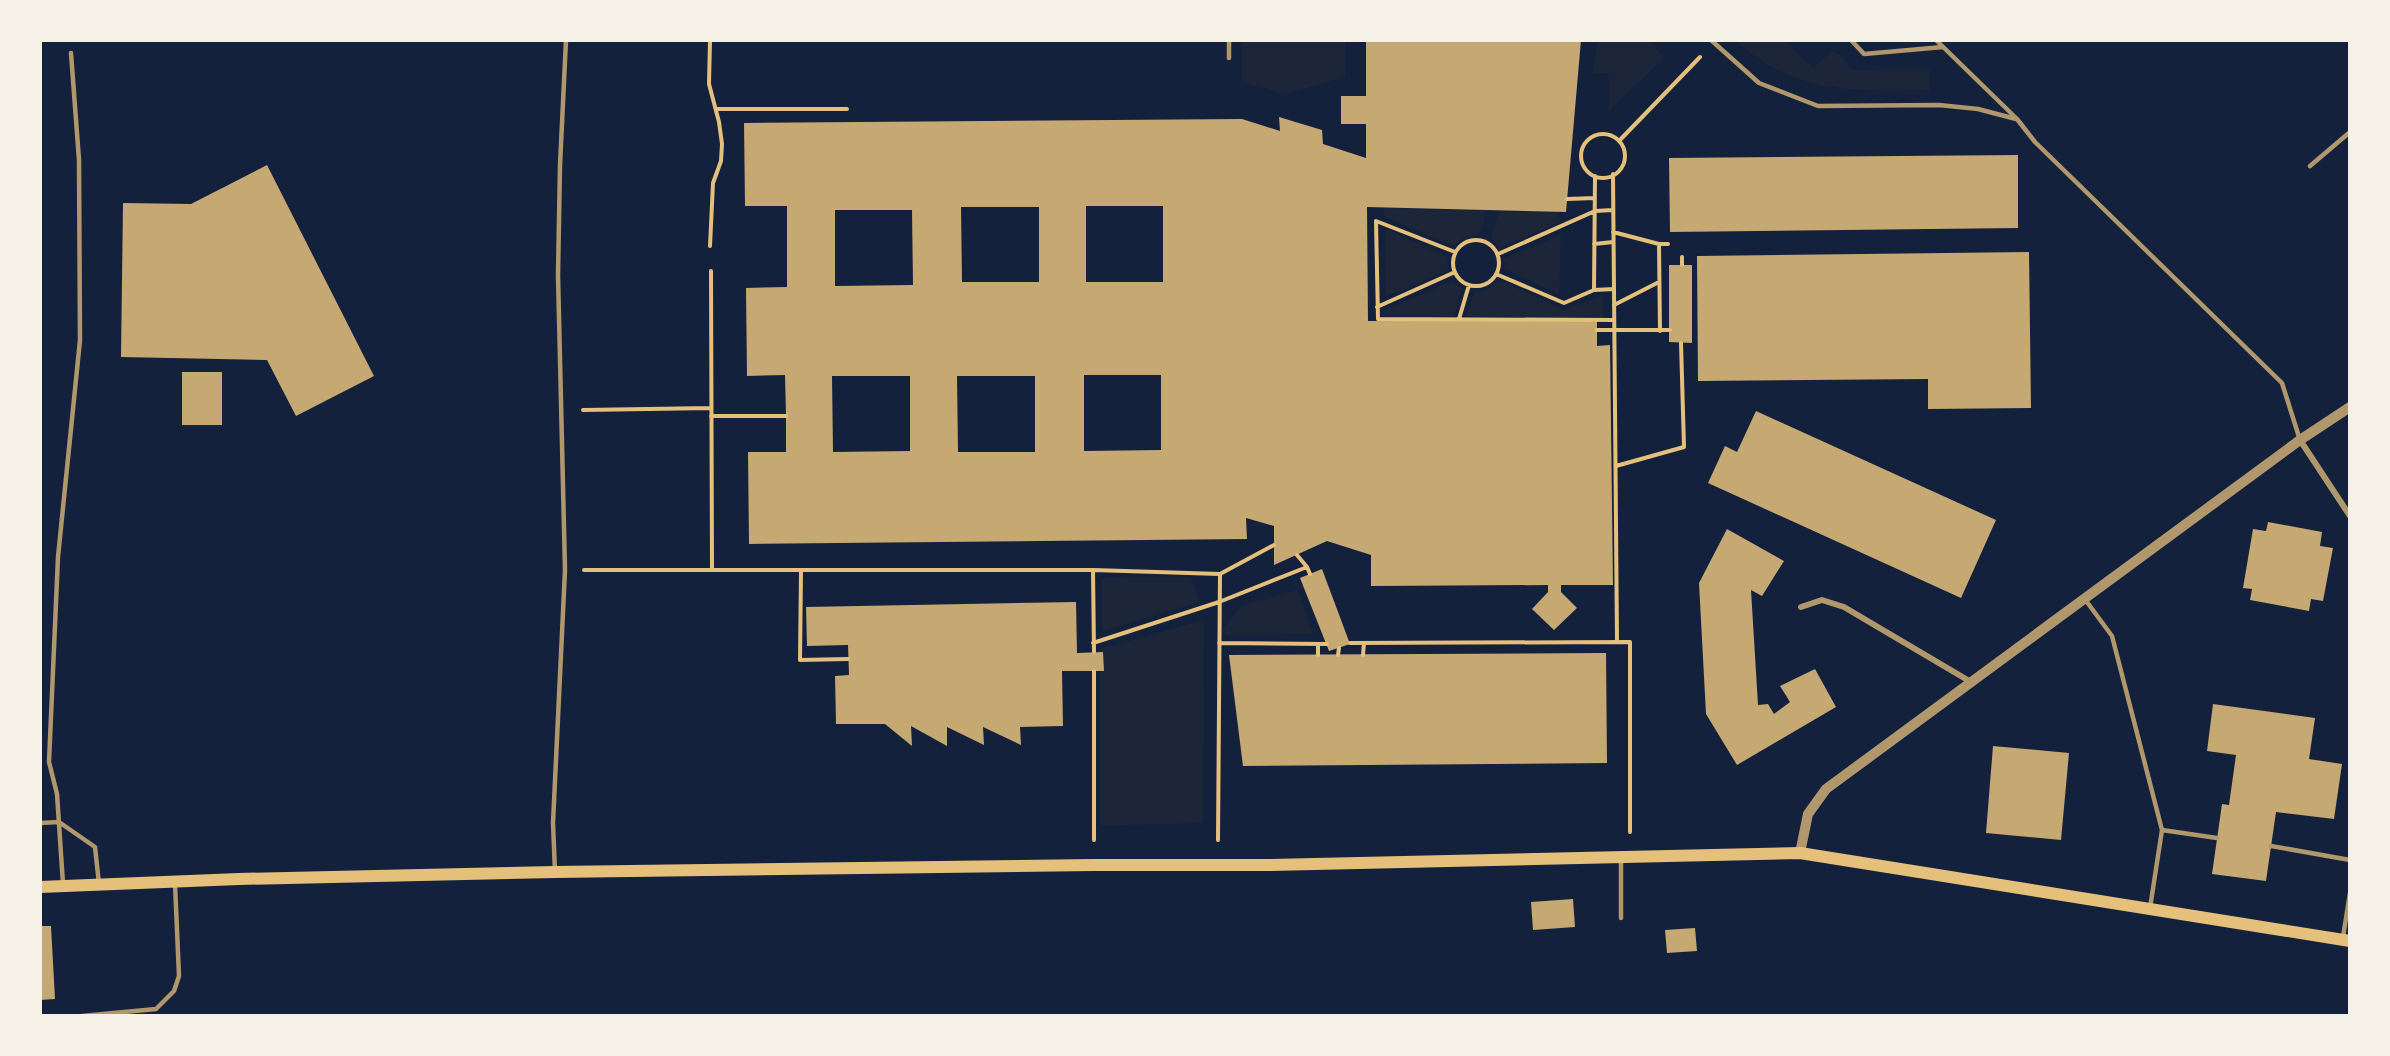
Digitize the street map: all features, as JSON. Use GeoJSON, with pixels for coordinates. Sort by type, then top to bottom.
{"type":"FeatureCollection","features":[{"type":"Feature","properties":{"kind":"main road"},"geometry":{"type":"LineString","coordinates":[[40,887],[555,872],[1218,865],[1800,854],[2346,941]]}},
{"type":"Feature","properties":{"kind":"street"},"geometry":{"type":"LineString","coordinates":[[1800,854],[1808,814],[1826,789],[2300,440],[2349,407]]}},
{"type":"Feature","properties":{"kind":"street"},"geometry":{"type":"LineString","coordinates":[[2300,440],[2349,516]]}},
{"type":"Feature","properties":{"kind":"street"},"geometry":{"type":"LineString","coordinates":[[1801,607],[1822,600],[1844,608],[1972,682]]}},
{"type":"Feature","properties":{"kind":"lane"},"geometry":{"type":"LineString","coordinates":[[555,872],[554,823],[566,570],[558,275],[566,40]]}},
{"type":"Feature","properties":{"kind":"lane"},"geometry":{"type":"LineString","coordinates":[[1229,40],[1229,58]]}},
{"type":"Feature","properties":{"kind":"lane"},"geometry":{"type":"LineString","coordinates":[[1851,40],[1864,54],[1943,47]]}},
{"type":"Feature","properties":{"kind":"lane"},"geometry":{"type":"LineString","coordinates":[[1936,40],[2017,120],[2034,142],[2282,383],[2300,440]]}},
{"type":"Feature","properties":{"kind":"lane"},"geometry":{"type":"LineString","coordinates":[[1712,42],[1759,83],[1818,106],[1939,105],[1978,109],[2017,120]]}},
{"type":"Feature","properties":{"kind":"lane"},"geometry":{"type":"LineString","coordinates":[[63,886],[57,794],[49,762],[58,557],[80,340],[79,160],[71,53]]}},
{"type":"Feature","properties":{"kind":"lane"},"geometry":{"type":"LineString","coordinates":[[2310,166],[2349,132]]}},
{"type":"Feature","properties":{"kind":"lane"},"geometry":{"type":"LineString","coordinates":[[2084,598],[2112,636],[2162,830],[2150,908]]}},
{"type":"Feature","properties":{"kind":"lane"},"geometry":{"type":"LineString","coordinates":[[40,824],[59,822],[95,847],[99,885]]}},
{"type":"Feature","properties":{"kind":"lane"},"geometry":{"type":"LineString","coordinates":[[2162,830],[2217,838]]}},
{"type":"Feature","properties":{"kind":"lane"},"geometry":{"type":"LineString","coordinates":[[2271,846],[2349,860]]}},
{"type":"Feature","properties":{"kind":"lane"},"geometry":{"type":"LineString","coordinates":[[1621,918],[1626,857]]}},
{"type":"Feature","properties":{"kind":"lane"},"geometry":{"type":"LineString","coordinates":[[82,1016],[156,1009],[174,991],[179,976],[174,882]]}},
{"type":"Feature","properties":{"kind":"lane"},"geometry":{"type":"LineString","coordinates":[[2346,941],[2349,892]]}},
{"type":"Feature","properties":{"kind":"path"},"geometry":{"type":"LineString","coordinates":[[710,40],[709,84],[722,144],[721,161],[713,183],[711,246]]}},
{"type":"Feature","properties":{"kind":"path"},"geometry":{"type":"LineString","coordinates":[[1619,141],[1712,42]]}},
{"type":"Feature","properties":{"kind":"path"},"geometry":{"type":"LineString","coordinates":[[716,109],[847,108]]}},
{"type":"Feature","properties":{"kind":"path"},"geometry":{"type":"LineString","coordinates":[[1598,134],[1609,135],[1619,141],[1625,151],[1624,162],[1618,172],[1608,177],[1595,176],[1587,171],[1582,161],[1582,149],[1588,140],[1598,134]]}},
{"type":"Feature","properties":{"kind":"path"},"geometry":{"type":"LineString","coordinates":[[1613,174],[1617,642]]}},
{"type":"Feature","properties":{"kind":"path"},"geometry":{"type":"LineString","coordinates":[[1594,290],[1595,176]]}},
{"type":"Feature","properties":{"kind":"path"},"geometry":{"type":"LineString","coordinates":[[1567,199],[1595,198]]}},
{"type":"Feature","properties":{"kind":"path"},"geometry":{"type":"LineString","coordinates":[[1498,254],[1595,211],[1613,210]]}},
{"type":"Feature","properties":{"kind":"path"},"geometry":{"type":"LineString","coordinates":[[1455,252],[1376,221],[1378,319],[1614,320]]}},
{"type":"Feature","properties":{"kind":"path"},"geometry":{"type":"LineString","coordinates":[[1614,232],[1659,244],[1668,244]]}},
{"type":"Feature","properties":{"kind":"path"},"geometry":{"type":"LineString","coordinates":[[1480,240],[1488,243],[1498,254],[1496,274],[1485,284],[1469,285],[1462,281],[1455,272],[1453,261],[1455,252],[1465,242],[1480,240]]}},
{"type":"Feature","properties":{"kind":"path"},"geometry":{"type":"LineString","coordinates":[[1594,244],[1613,242]]}},
{"type":"Feature","properties":{"kind":"path"},"geometry":{"type":"LineString","coordinates":[[1659,244],[1660,331]]}},
{"type":"Feature","properties":{"kind":"path"},"geometry":{"type":"LineString","coordinates":[[1682,256],[1682,265]]}},
{"type":"Feature","properties":{"kind":"path"},"geometry":{"type":"LineString","coordinates":[[711,272],[712,570]]}},
{"type":"Feature","properties":{"kind":"path"},"geometry":{"type":"LineString","coordinates":[[1377,307],[1455,272]]}},
{"type":"Feature","properties":{"kind":"path"},"geometry":{"type":"LineString","coordinates":[[1496,274],[1564,303],[1594,290],[1614,289]]}},
{"type":"Feature","properties":{"kind":"path"},"geometry":{"type":"LineString","coordinates":[[1614,305],[1659,282]]}},
{"type":"Feature","properties":{"kind":"path"},"geometry":{"type":"LineString","coordinates":[[1459,319],[1469,285]]}},
{"type":"Feature","properties":{"kind":"path"},"geometry":{"type":"LineString","coordinates":[[1597,330],[1670,330]]}},
{"type":"Feature","properties":{"kind":"path"},"geometry":{"type":"LineString","coordinates":[[1616,466],[1684,447],[1681,343]]}},
{"type":"Feature","properties":{"kind":"path"},"geometry":{"type":"LineString","coordinates":[[581,410],[711,408]]}},
{"type":"Feature","properties":{"kind":"path"},"geometry":{"type":"LineString","coordinates":[[711,416],[786,416]]}},
{"type":"Feature","properties":{"kind":"path"},"geometry":{"type":"LineString","coordinates":[[566,570],[1093,570],[1220,573],[1275,544]]}},
{"type":"Feature","properties":{"kind":"path"},"geometry":{"type":"LineString","coordinates":[[1297,555],[1310,574]]}},
{"type":"Feature","properties":{"kind":"path"},"geometry":{"type":"LineString","coordinates":[[1093,643],[1219,602],[1307,567]]}},
{"type":"Feature","properties":{"kind":"path"},"geometry":{"type":"LineString","coordinates":[[801,570],[800,660],[848,659]]}},
{"type":"Feature","properties":{"kind":"path"},"geometry":{"type":"LineString","coordinates":[[1093,570],[1094,652]]}},
{"type":"Feature","properties":{"kind":"path"},"geometry":{"type":"LineString","coordinates":[[1218,865],[1220,573]]}},
{"type":"Feature","properties":{"kind":"path"},"geometry":{"type":"LineString","coordinates":[[1350,643],[1630,642],[1626,857]]}},
{"type":"Feature","properties":{"kind":"path"},"geometry":{"type":"LineString","coordinates":[[1363,655],[1364,643]]}},
{"type":"Feature","properties":{"kind":"path"},"geometry":{"type":"LineString","coordinates":[[1220,644],[1327,644]]}},
{"type":"Feature","properties":{"kind":"path"},"geometry":{"type":"LineString","coordinates":[[1318,644],[1318,655]]}},
{"type":"Feature","properties":{"kind":"path"},"geometry":{"type":"LineString","coordinates":[[1338,655],[1339,648]]}},
{"type":"Feature","properties":{"kind":"path"},"geometry":{"type":"LineString","coordinates":[[1094,671],[1094,865]]}},
{"type":"Feature","properties":{"kind":"shaded area"},"geometry":{"type":"Polygon","coordinates":[[[1242,41],[1346,41],[1345,77],[1285,94],[1242,82],[1242,41]]]}},
{"type":"Feature","properties":{"kind":"shaded area"},"geometry":{"type":"Polygon","coordinates":[[[1598,41],[1650,41],[1664,58],[1609,111],[1609,73],[1592,74],[1598,41]]]}},
{"type":"Feature","properties":{"kind":"shaded area"},"geometry":{"type":"Polygon","coordinates":[[[1736,41],[1785,41],[1813,68],[1832,51],[1841,55],[1853,70],[1929,69],[1930,90],[1876,90],[1827,86],[1781,72],[1736,41]]]}},
{"type":"Feature","properties":{"kind":"shaded area"},"geometry":{"type":"Polygon","coordinates":[[[1384,208],[1487,211],[1480,234],[1465,237],[1453,246],[1383,216],[1384,208]]]}},
{"type":"Feature","properties":{"kind":"shaded area"},"geometry":{"type":"Polygon","coordinates":[[[1499,211],[1557,212],[1560,222],[1500,248],[1491,238],[1499,211]]]}},
{"type":"Feature","properties":{"kind":"shaded area"},"geometry":{"type":"Polygon","coordinates":[[[1385,228],[1448,257],[1447,271],[1385,297],[1385,228]]]}},
{"type":"Feature","properties":{"kind":"shaded area"},"geometry":{"type":"Polygon","coordinates":[[[1561,235],[1559,294],[1504,269],[1504,258],[1561,235]]]}},
{"type":"Feature","properties":{"kind":"shaded area"},"geometry":{"type":"Polygon","coordinates":[[[1500,280],[1564,310],[1603,295],[1603,318],[1466,316],[1474,292],[1486,290],[1500,280]]]}},
{"type":"Feature","properties":{"kind":"shaded area"},"geometry":{"type":"Polygon","coordinates":[[[1452,281],[1462,288],[1454,316],[1383,316],[1383,311],[1452,281]]]}},
{"type":"Feature","properties":{"kind":"shaded area"},"geometry":{"type":"Polygon","coordinates":[[[1190,577],[1200,602],[1102,631],[1102,578],[1190,577]]]}},
{"type":"Feature","properties":{"kind":"shaded area"},"geometry":{"type":"Polygon","coordinates":[[[1297,590],[1313,634],[1226,635],[1224,628],[1242,605],[1297,590]]]}},
{"type":"Feature","properties":{"kind":"shaded area"},"geometry":{"type":"Polygon","coordinates":[[[1204,620],[1203,823],[1100,826],[1100,649],[1204,620]]]}},
{"type":"Feature","properties":{"kind":"building"},"geometry":{"type":"Polygon","coordinates":[[[1366,40],[1581,40],[1566,212],[1367,207],[1368,321],[1597,320],[1597,346],[1610,345],[1613,585],[1561,585],[1561,592],[1577,608],[1554,630],[1532,609],[1548,592],[1548,585],[1371,586],[1371,555],[1327,541],[1274,565],[1274,526],[1246,518],[1247,539],[749,544],[748,452],[786,452],[786,416],[785,375],[747,376],[746,288],[787,287],[787,206],[745,206],[744,123],[1242,119],[1280,131],[1279,117],[1322,130],[1323,144],[1366,158],[1366,124],[1341,124],[1341,96],[1366,96],[1366,40]],[[1086,206],[1086,282],[1163,282],[1163,206],[1086,206]],[[961,207],[962,282],[1039,282],[1039,207],[961,207]],[[835,210],[835,286],[913,285],[912,210],[835,210]],[[1084,375],[1084,451],[1161,450],[1161,375],[1084,375]],[[832,376],[833,452],[910,451],[910,376],[832,376]],[[957,376],[958,452],[1035,452],[1035,376],[957,376]]]}},
{"type":"Feature","properties":{"kind":"building"},"geometry":{"type":"Polygon","coordinates":[[[2018,155],[2018,228],[1670,232],[1669,158],[2018,155]]]}},
{"type":"Feature","properties":{"kind":"building"},"geometry":{"type":"Polygon","coordinates":[[[267,165],[374,376],[296,416],[267,360],[121,357],[123,203],[191,204],[267,165]]]}},
{"type":"Feature","properties":{"kind":"building"},"geometry":{"type":"Polygon","coordinates":[[[2029,252],[2031,408],[1928,409],[1928,379],[1698,381],[1697,256],[2029,252]]]}},
{"type":"Feature","properties":{"kind":"building"},"geometry":{"type":"Polygon","coordinates":[[[1669,265],[1692,265],[1692,343],[1669,342],[1669,265]]]}},
{"type":"Feature","properties":{"kind":"building"},"geometry":{"type":"Polygon","coordinates":[[[182,372],[222,372],[222,425],[182,425],[182,372]]]}},
{"type":"Feature","properties":{"kind":"building"},"geometry":{"type":"Polygon","coordinates":[[[1756,411],[1996,520],[1961,598],[1708,483],[1725,446],[1737,452],[1756,411]]]}},
{"type":"Feature","properties":{"kind":"building"},"geometry":{"type":"Polygon","coordinates":[[[2268,522],[2322,532],[2320,546],[2333,548],[2323,601],[2311,599],[2309,611],[2250,600],[2252,589],[2243,588],[2253,529],[2266,531],[2268,522]]]}},
{"type":"Feature","properties":{"kind":"building"},"geometry":{"type":"Polygon","coordinates":[[[1727,529],[1784,561],[1762,596],[1751,590],[1758,705],[1768,704],[1774,714],[1790,702],[1780,686],[1815,669],[1836,707],[1737,765],[1706,714],[1699,583],[1727,529]]]}},
{"type":"Feature","properties":{"kind":"building"},"geometry":{"type":"Polygon","coordinates":[[[1322,569],[1350,644],[1329,651],[1300,578],[1322,569]]]}},
{"type":"Feature","properties":{"kind":"building"},"geometry":{"type":"Polygon","coordinates":[[[1076,602],[1077,653],[1103,652],[1104,671],[1062,671],[1063,726],[1020,727],[1021,745],[983,727],[984,745],[947,727],[947,746],[911,726],[912,746],[885,724],[836,724],[835,676],[849,675],[848,645],[807,646],[806,607],[1076,602]]]}},
{"type":"Feature","properties":{"kind":"building"},"geometry":{"type":"Polygon","coordinates":[[[1606,653],[1607,763],[1243,766],[1229,655],[1606,653]]]}},
{"type":"Feature","properties":{"kind":"building"},"geometry":{"type":"Polygon","coordinates":[[[2213,704],[2315,718],[2309,759],[2342,764],[2334,819],[2276,812],[2266,881],[2212,874],[2222,804],[2229,805],[2236,755],[2207,751],[2213,704]]]}},
{"type":"Feature","properties":{"kind":"building"},"geometry":{"type":"Polygon","coordinates":[[[1993,746],[2069,753],[2061,840],[1986,833],[1993,746]]]}},
{"type":"Feature","properties":{"kind":"building"},"geometry":{"type":"Polygon","coordinates":[[[1573,899],[1575,927],[1533,930],[1531,902],[1573,899]]]}},
{"type":"Feature","properties":{"kind":"building"},"geometry":{"type":"Polygon","coordinates":[[[40,926],[51,926],[55,999],[40,1000],[40,926]]]}},
{"type":"Feature","properties":{"kind":"building"},"geometry":{"type":"Polygon","coordinates":[[[1695,928],[1697,951],[1667,953],[1665,930],[1695,928]]]}}]}
